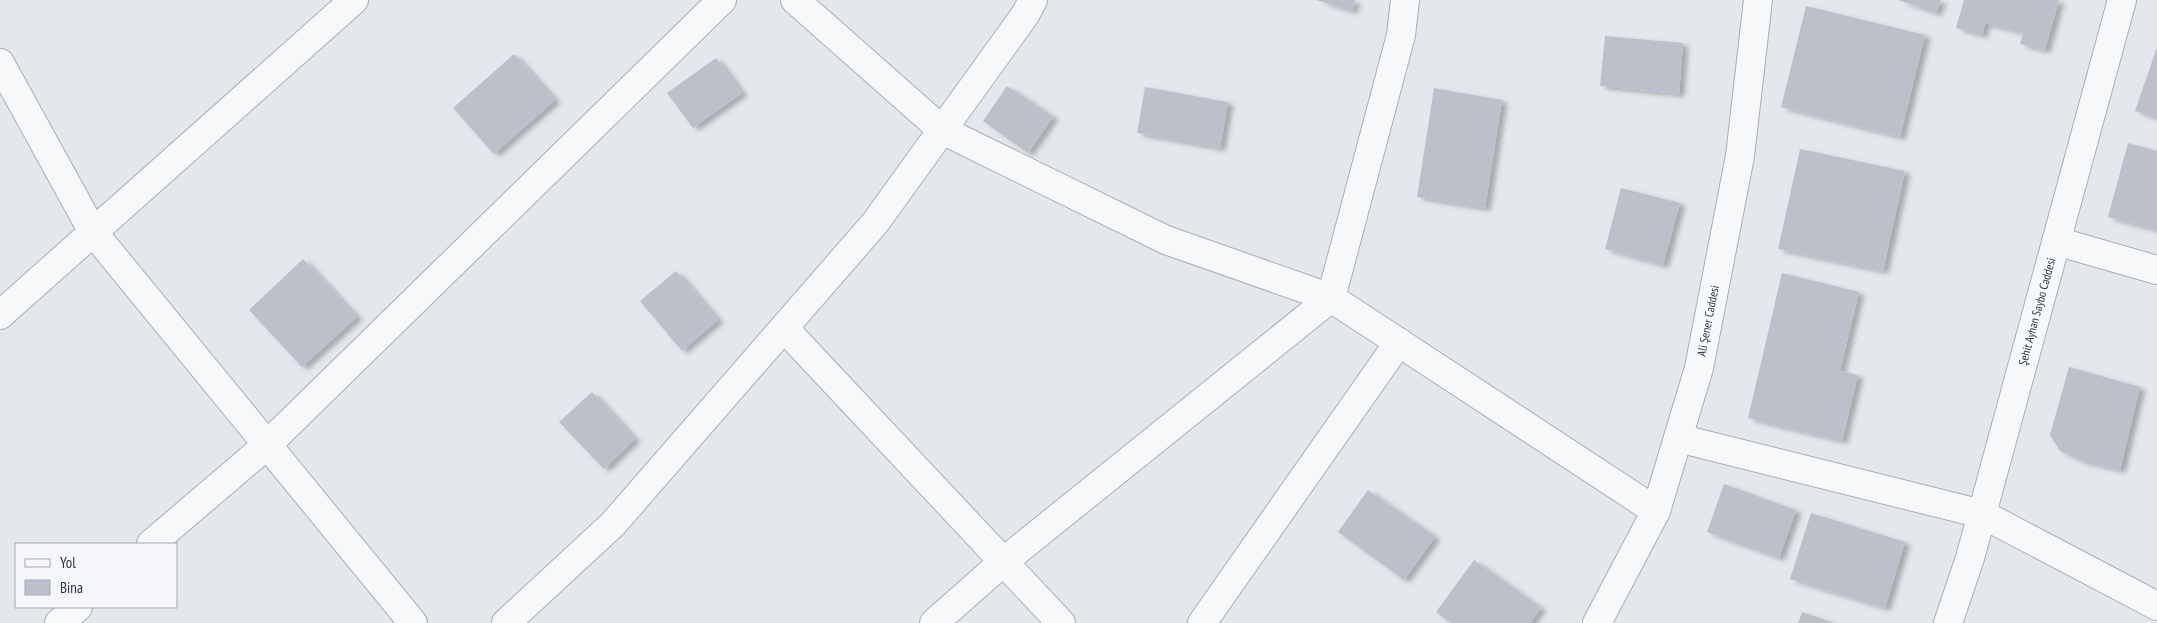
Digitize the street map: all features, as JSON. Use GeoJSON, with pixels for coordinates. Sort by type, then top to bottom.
{"type":"FeatureCollection","features":[{"type":"Feature","properties":{"kind":"street"},"geometry":{"type":"LineString","coordinates":[[0,315],[354,0]]}},
{"type":"Feature","properties":{"kind":"street"},"geometry":{"type":"LineString","coordinates":[[152,543],[267,445],[722,0]]}},
{"type":"Feature","properties":{"kind":"street"},"geometry":{"type":"LineString","coordinates":[[795,0],[942,130],[1166,240],[1331,298],[1656,511]]}},
{"type":"Feature","properties":{"kind":"street"},"geometry":{"type":"LineString","coordinates":[[506,623],[614,524],[876,223],[1025,15],[1033,0]]}},
{"type":"Feature","properties":{"kind":"street"},"geometry":{"type":"LineString","coordinates":[[934,623],[1003,562],[1331,298],[1401,35],[1405,0]]}},
{"type":"Feature","properties":{"kind":"street","name":"Ali Şener Caddesi"},"geometry":{"type":"LineString","coordinates":[[1597,623],[1656,511],[1699,368],[1740,156],[1758,0]]}},
{"type":"Feature","properties":{"kind":"street","name":"Şehit Ayhan Saybo Caddesi"},"geometry":{"type":"LineString","coordinates":[[1948,623],[1982,514],[2122,0]]}},
{"type":"Feature","properties":{"kind":"street"},"geometry":{"type":"LineString","coordinates":[[0,63],[93,232],[413,623]]}},
{"type":"Feature","properties":{"kind":"street"},"geometry":{"type":"LineString","coordinates":[[2056,241],[2157,270]]}},
{"type":"Feature","properties":{"kind":"street"},"geometry":{"type":"LineString","coordinates":[[784,328],[1061,623]]}},
{"type":"Feature","properties":{"kind":"street"},"geometry":{"type":"LineString","coordinates":[[1202,623],[1399,342]]}},
{"type":"Feature","properties":{"kind":"street"},"geometry":{"type":"LineString","coordinates":[[1678,438],[1982,514],[2157,606]]}},
{"type":"Feature","properties":{"kind":"street"},"geometry":{"type":"LineString","coordinates":[[59,623],[77,608]]}},
{"type":"Feature","properties":{"kind":"building"},"geometry":{"type":"Polygon","coordinates":[[[1316,0],[1355,0],[1352,11],[1316,0]]]}},
{"type":"Feature","properties":{"kind":"building"},"geometry":{"type":"Polygon","coordinates":[[[1898,0],[1941,0],[1936,13],[1898,0]]]}},
{"type":"Feature","properties":{"kind":"building"},"geometry":{"type":"Polygon","coordinates":[[[1964,0],[2059,0],[2045,50],[2020,44],[2023,33],[1985,23],[1982,35],[1956,28],[1964,0]]]}},
{"type":"Feature","properties":{"kind":"building"},"geometry":{"type":"Polygon","coordinates":[[[1806,6],[1925,35],[1900,137],[1781,107],[1806,6]]]}},
{"type":"Feature","properties":{"kind":"building"},"geometry":{"type":"Polygon","coordinates":[[[1605,36],[1683,43],[1679,94],[1600,86],[1605,36]]]}},
{"type":"Feature","properties":{"kind":"building"},"geometry":{"type":"Polygon","coordinates":[[[2157,47],[2157,118],[2135,111],[2157,47]]]}},
{"type":"Feature","properties":{"kind":"building"},"geometry":{"type":"Polygon","coordinates":[[[514,54],[555,100],[494,154],[453,108],[514,54]]]}},
{"type":"Feature","properties":{"kind":"building"},"geometry":{"type":"Polygon","coordinates":[[[716,58],[742,93],[693,128],[667,93],[716,58]]]}},
{"type":"Feature","properties":{"kind":"building"},"geometry":{"type":"Polygon","coordinates":[[[1007,86],[1053,117],[1028,153],[983,121],[1007,86]]]}},
{"type":"Feature","properties":{"kind":"building"},"geometry":{"type":"Polygon","coordinates":[[[1145,87],[1228,102],[1220,148],[1137,133],[1145,87]]]}},
{"type":"Feature","properties":{"kind":"building"},"geometry":{"type":"Polygon","coordinates":[[[1434,88],[1502,100],[1485,208],[1417,197],[1434,88]]]}},
{"type":"Feature","properties":{"kind":"building"},"geometry":{"type":"Polygon","coordinates":[[[2128,143],[2157,151],[2157,230],[2108,217],[2128,143]]]}},
{"type":"Feature","properties":{"kind":"building"},"geometry":{"type":"Polygon","coordinates":[[[1800,149],[1905,171],[1883,271],[1778,249],[1800,149]]]}},
{"type":"Feature","properties":{"kind":"building"},"geometry":{"type":"Polygon","coordinates":[[[1621,188],[1680,203],[1663,265],[1605,249],[1621,188]]]}},
{"type":"Feature","properties":{"kind":"building"},"geometry":{"type":"Polygon","coordinates":[[[303,259],[357,317],[302,367],[249,310],[303,259]]]}},
{"type":"Feature","properties":{"kind":"building"},"geometry":{"type":"Polygon","coordinates":[[[676,271],[718,320],[682,351],[640,301],[676,271]]]}},
{"type":"Feature","properties":{"kind":"building"},"geometry":{"type":"Polygon","coordinates":[[[1782,273],[1859,292],[1840,371],[1858,375],[1842,441],[1748,418],[1782,273]]]}},
{"type":"Feature","properties":{"kind":"building"},"geometry":{"type":"Polygon","coordinates":[[[2069,367],[2140,387],[2120,470],[2082,461],[2060,451],[2050,435],[2069,367]]]}},
{"type":"Feature","properties":{"kind":"building"},"geometry":{"type":"Polygon","coordinates":[[[592,392],[635,439],[604,469],[559,422],[592,392]]]}},
{"type":"Feature","properties":{"kind":"building"},"geometry":{"type":"Polygon","coordinates":[[[1724,484],[1796,510],[1779,558],[1707,532],[1724,484]]]}},
{"type":"Feature","properties":{"kind":"building"},"geometry":{"type":"Polygon","coordinates":[[[1368,490],[1435,537],[1404,580],[1338,532],[1368,490]]]}},
{"type":"Feature","properties":{"kind":"building"},"geometry":{"type":"Polygon","coordinates":[[[1811,513],[1905,542],[1885,608],[1790,579],[1811,513]]]}},
{"type":"Feature","properties":{"kind":"building"},"geometry":{"type":"Polygon","coordinates":[[[1474,560],[1541,608],[1530,623],[1451,623],[1436,612],[1474,560]]]}},
{"type":"Feature","properties":{"kind":"building"},"geometry":{"type":"Polygon","coordinates":[[[1802,612],[1834,623],[1798,623],[1802,612]]]}}]}
